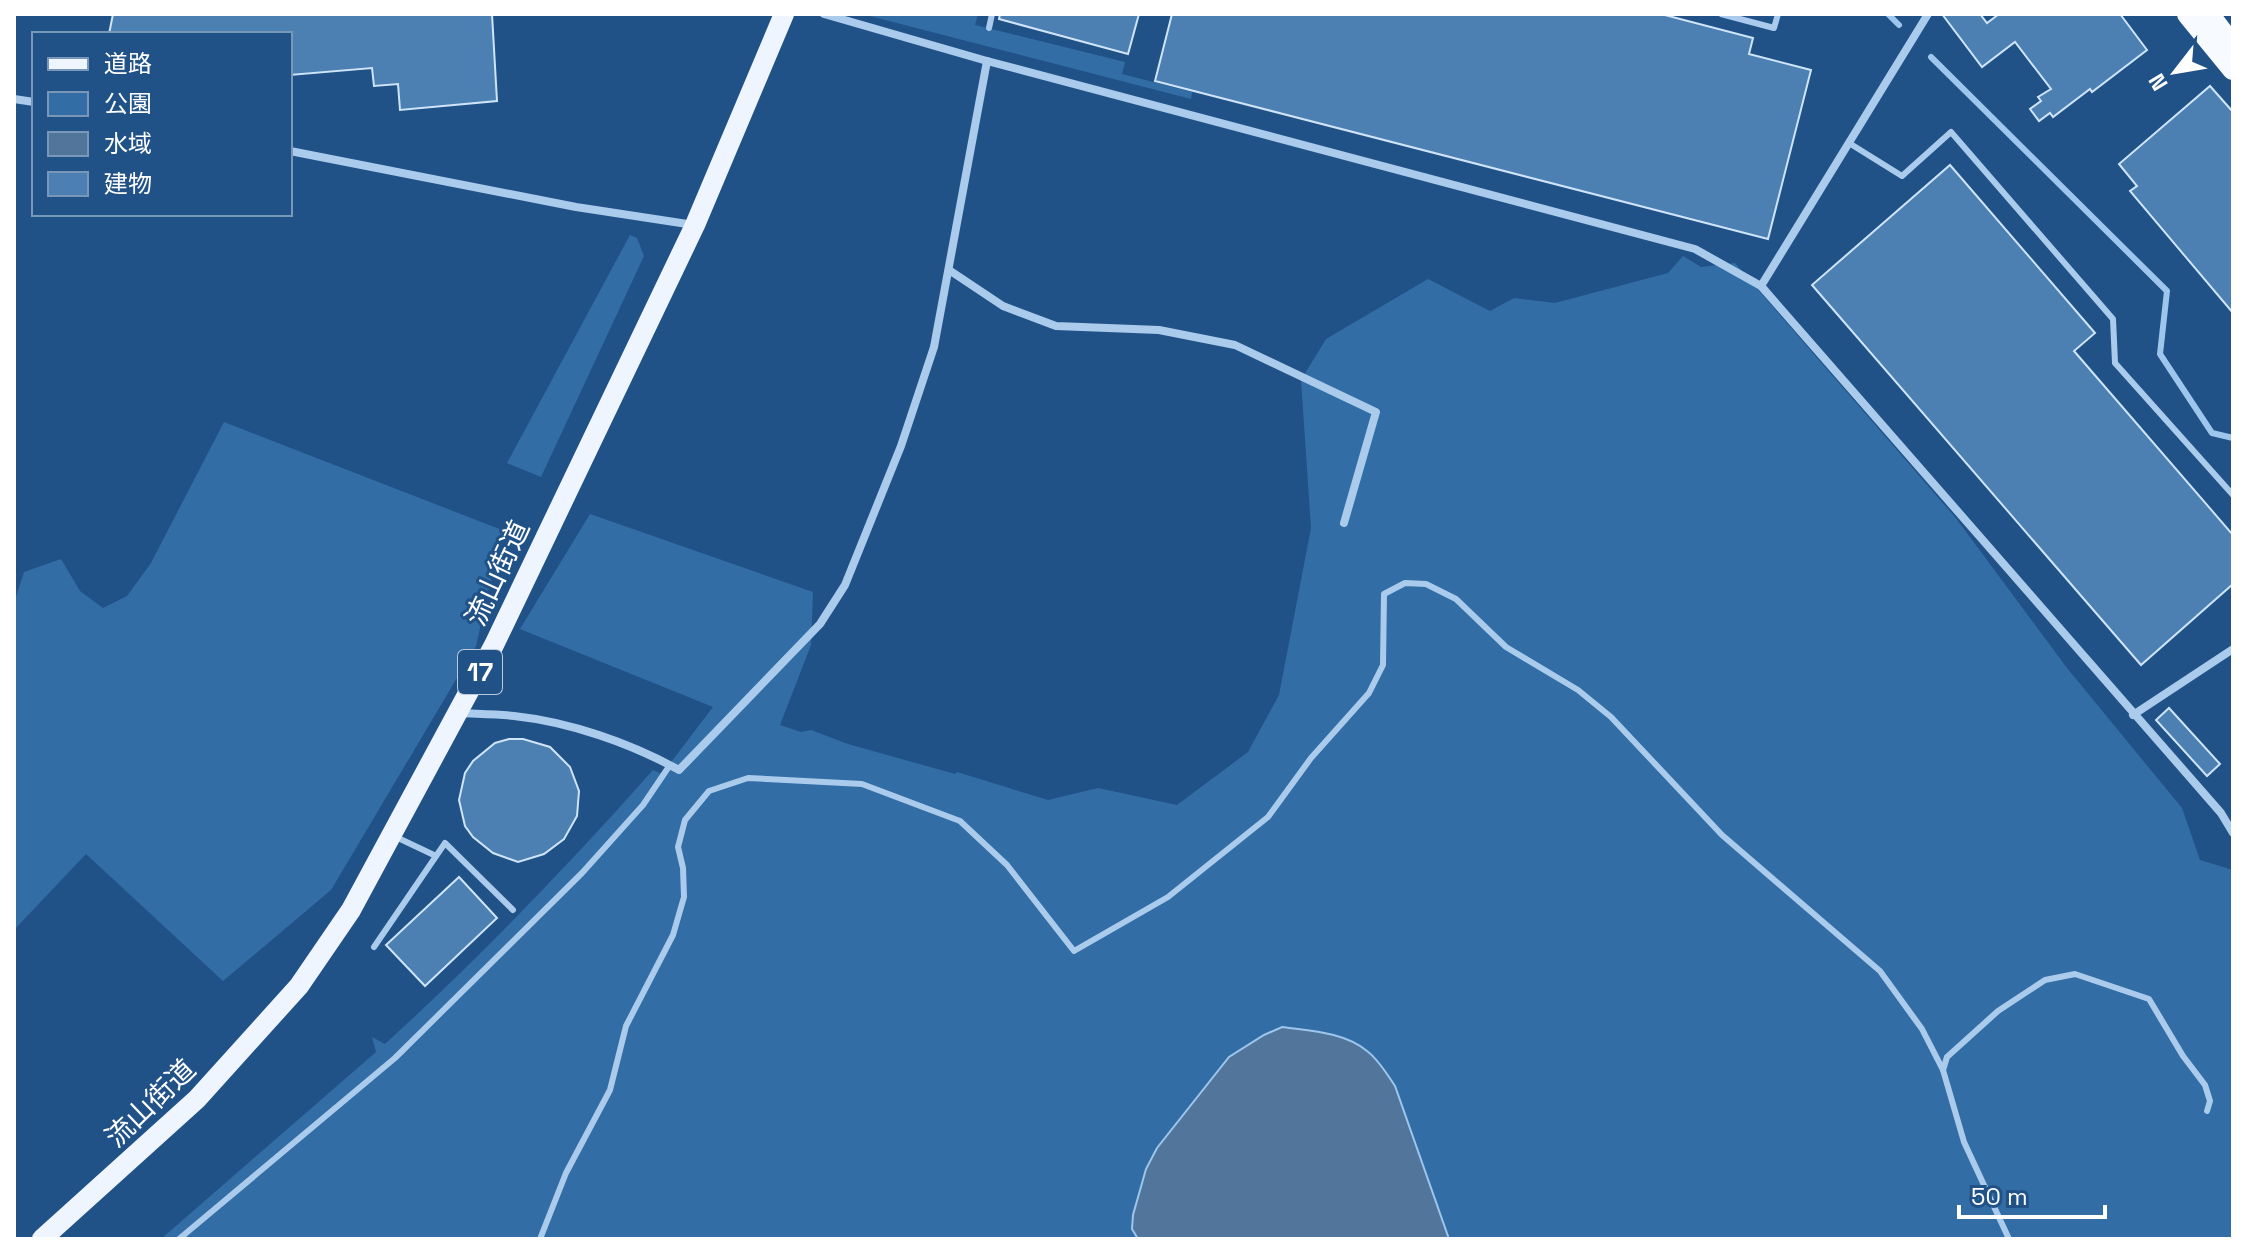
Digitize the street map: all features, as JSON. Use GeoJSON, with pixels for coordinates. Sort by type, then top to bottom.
{"type":"FeatureCollection","features":[{"type":"Feature","properties":{"kind":"highway"},"geometry":{"type":"LineString","coordinates":[[2188,14],[2233,69]]}},
{"type":"Feature","properties":{"kind":"highway"},"geometry":{"type":"LineString","coordinates":[[2208,14],[2233,47]]}},
{"type":"Feature","properties":{"kind":"main road","name":"流山街道"},"geometry":{"type":"LineString","coordinates":[[42,1239],[197,1099],[250,1043],[299,986],[351,910],[494,645],[695,225],[784,14]]}},
{"type":"Feature","properties":{"kind":"street"},"geometry":{"type":"LineString","coordinates":[[824,14],[987,61],[1695,249],[1761,286],[2221,813],[2233,833]]}},
{"type":"Feature","properties":{"kind":"street"},"geometry":{"type":"LineString","coordinates":[[1761,286],[1928,14]]}},
{"type":"Feature","properties":{"kind":"street"},"geometry":{"type":"LineString","coordinates":[[458,713],[515,716],[566,725],[679,770],[820,624],[845,585],[901,446],[934,347],[987,61]]}},
{"type":"Feature","properties":{"kind":"street"},"geometry":{"type":"LineString","coordinates":[[292,151],[576,207],[695,225]]}},
{"type":"Feature","properties":{"kind":"street"},"geometry":{"type":"LineString","coordinates":[[949,270],[1003,306],[1056,326],[1159,330],[1235,345],[1376,412],[1344,523]]}},
{"type":"Feature","properties":{"kind":"street"},"geometry":{"type":"LineString","coordinates":[[2133,715],[2233,649]]}},
{"type":"Feature","properties":{"kind":"lane"},"geometry":{"type":"LineString","coordinates":[[989,28],[992,14]]}},
{"type":"Feature","properties":{"kind":"lane"},"geometry":{"type":"LineString","coordinates":[[1721,14],[1774,28],[1778,14]]}},
{"type":"Feature","properties":{"kind":"lane"},"geometry":{"type":"LineString","coordinates":[[1849,143],[1902,176],[1951,132],[2113,319],[2115,363],[2233,495]]}},
{"type":"Feature","properties":{"kind":"lane"},"geometry":{"type":"LineString","coordinates":[[540,1239],[566,1173],[610,1090],[626,1026],[673,935],[684,897],[683,868],[678,847],[685,820],[709,791],[748,778],[862,784],[960,821],[1007,865],[1074,951],[1168,897],[1268,817],[1311,758],[1369,693],[1383,665],[1384,594],[1405,583],[1426,584],[1456,599],[1506,647],[1578,690],[1611,717],[1722,835],[1880,971],[1922,1029],[1943,1070],[1964,1142],[2009,1239]]}},
{"type":"Feature","properties":{"kind":"lane"},"geometry":{"type":"LineString","coordinates":[[179,1239],[395,1058],[582,873],[643,805],[670,765]]}},
{"type":"Feature","properties":{"kind":"lane"},"geometry":{"type":"LineString","coordinates":[[392,835],[436,856]]}},
{"type":"Feature","properties":{"kind":"lane"},"geometry":{"type":"LineString","coordinates":[[374,947],[445,843],[513,910]]}},
{"type":"Feature","properties":{"kind":"lane"},"geometry":{"type":"LineString","coordinates":[[1943,1070],[1947,1057],[1998,1011],[2045,980],[2075,974],[2149,999],[2183,1056],[2205,1085],[2210,1101],[2207,1111]]}},
{"type":"Feature","properties":{"kind":"green space"},"geometry":{"type":"Polygon","coordinates":[[[862,14],[978,14],[975,25],[1125,62],[1122,74],[1192,92],[1191,99],[862,14]]]}},
{"type":"Feature","properties":{"kind":"green space"},"geometry":{"type":"Polygon","coordinates":[[[630,235],[637,238],[644,256],[541,477],[507,463],[630,235]]]}},
{"type":"Feature","properties":{"kind":"green space"},"geometry":{"type":"Polygon","coordinates":[[[1683,256],[1701,267],[1735,263],[1955,517],[2067,668],[2182,808],[2200,860],[2233,870],[2233,1239],[161,1239],[376,1052],[372,1037],[385,1044],[455,978],[556,876],[653,770],[662,774],[713,707],[520,629],[590,514],[813,592],[811,645],[780,725],[801,732],[811,730],[848,744],[955,774],[957,772],[1048,800],[1098,788],[1177,805],[1248,752],[1279,695],[1311,528],[1301,380],[1326,339],[1428,279],[1490,311],[1514,298],[1555,303],[1668,273],[1683,256]]]}},
{"type":"Feature","properties":{"kind":"green space"},"geometry":{"type":"Polygon","coordinates":[[[224,422],[502,530],[476,646],[331,890],[223,981],[86,854],[14,930],[14,603],[24,572],[61,559],[80,591],[103,608],[127,596],[151,563],[224,422]]]}},
{"type":"Feature","properties":{"kind":"water"},"geometry":{"type":"Polygon","coordinates":[[[1282,1027],[1326,1033],[1348,1040],[1379,1062],[1395,1086],[1449,1239],[1138,1239],[1132,1229],[1133,1215],[1146,1169],[1157,1148],[1229,1057],[1282,1027]]]}},
{"type":"Feature","properties":{"kind":"building"},"geometry":{"type":"Polygon","coordinates":[[[113,14],[492,14],[497,101],[400,110],[398,84],[374,86],[372,68],[292,75],[292,32],[109,32],[113,14]]]}},
{"type":"Feature","properties":{"kind":"building"},"geometry":{"type":"Polygon","coordinates":[[[1000,14],[1139,14],[1128,54],[999,19],[1000,14]]]}},
{"type":"Feature","properties":{"kind":"building"},"geometry":{"type":"Polygon","coordinates":[[[1172,14],[1661,14],[1753,38],[1749,54],[1811,70],[1768,239],[1155,81],[1172,14]]]}},
{"type":"Feature","properties":{"kind":"building"},"geometry":{"type":"Polygon","coordinates":[[[1942,14],[1980,14],[1987,23],[1999,14],[2120,14],[2147,50],[2092,92],[2090,89],[2053,117],[2050,113],[2039,121],[2030,109],[2041,101],[2038,97],[2051,89],[2015,42],[1982,67],[1942,14]]]}},
{"type":"Feature","properties":{"kind":"building"},"geometry":{"type":"Polygon","coordinates":[[[2210,86],[2233,112],[2233,313],[2130,191],[2137,186],[2119,164],[2210,86]]]}},
{"type":"Feature","properties":{"kind":"building"},"geometry":{"type":"Polygon","coordinates":[[[1950,165],[2095,333],[2074,351],[2233,535],[2233,584],[2141,665],[1812,285],[1950,165]]]}},
{"type":"Feature","properties":{"kind":"building"},"geometry":{"type":"Polygon","coordinates":[[[2169,708],[2220,764],[2207,776],[2156,720],[2169,708]]]}},
{"type":"Feature","properties":{"kind":"building"},"geometry":{"type":"Polygon","coordinates":[[[523,739],[550,747],[570,767],[579,791],[577,816],[564,839],[544,854],[518,862],[493,853],[473,837],[465,826],[459,800],[465,773],[473,761],[495,743],[523,739]]]}},
{"type":"Feature","properties":{"kind":"building"},"geometry":{"type":"Polygon","coordinates":[[[459,877],[497,918],[425,986],[386,945],[459,877]]]}},
{"type":"Feature","properties":{"kind":"waterway"},"geometry":{"type":"LineString","coordinates":[[1888,14],[1899,25]]}},
{"type":"Feature","properties":{"kind":"waterway"},"geometry":{"type":"LineString","coordinates":[[1931,57],[2167,291],[2160,354],[2212,433],[2233,438]]}}]}
